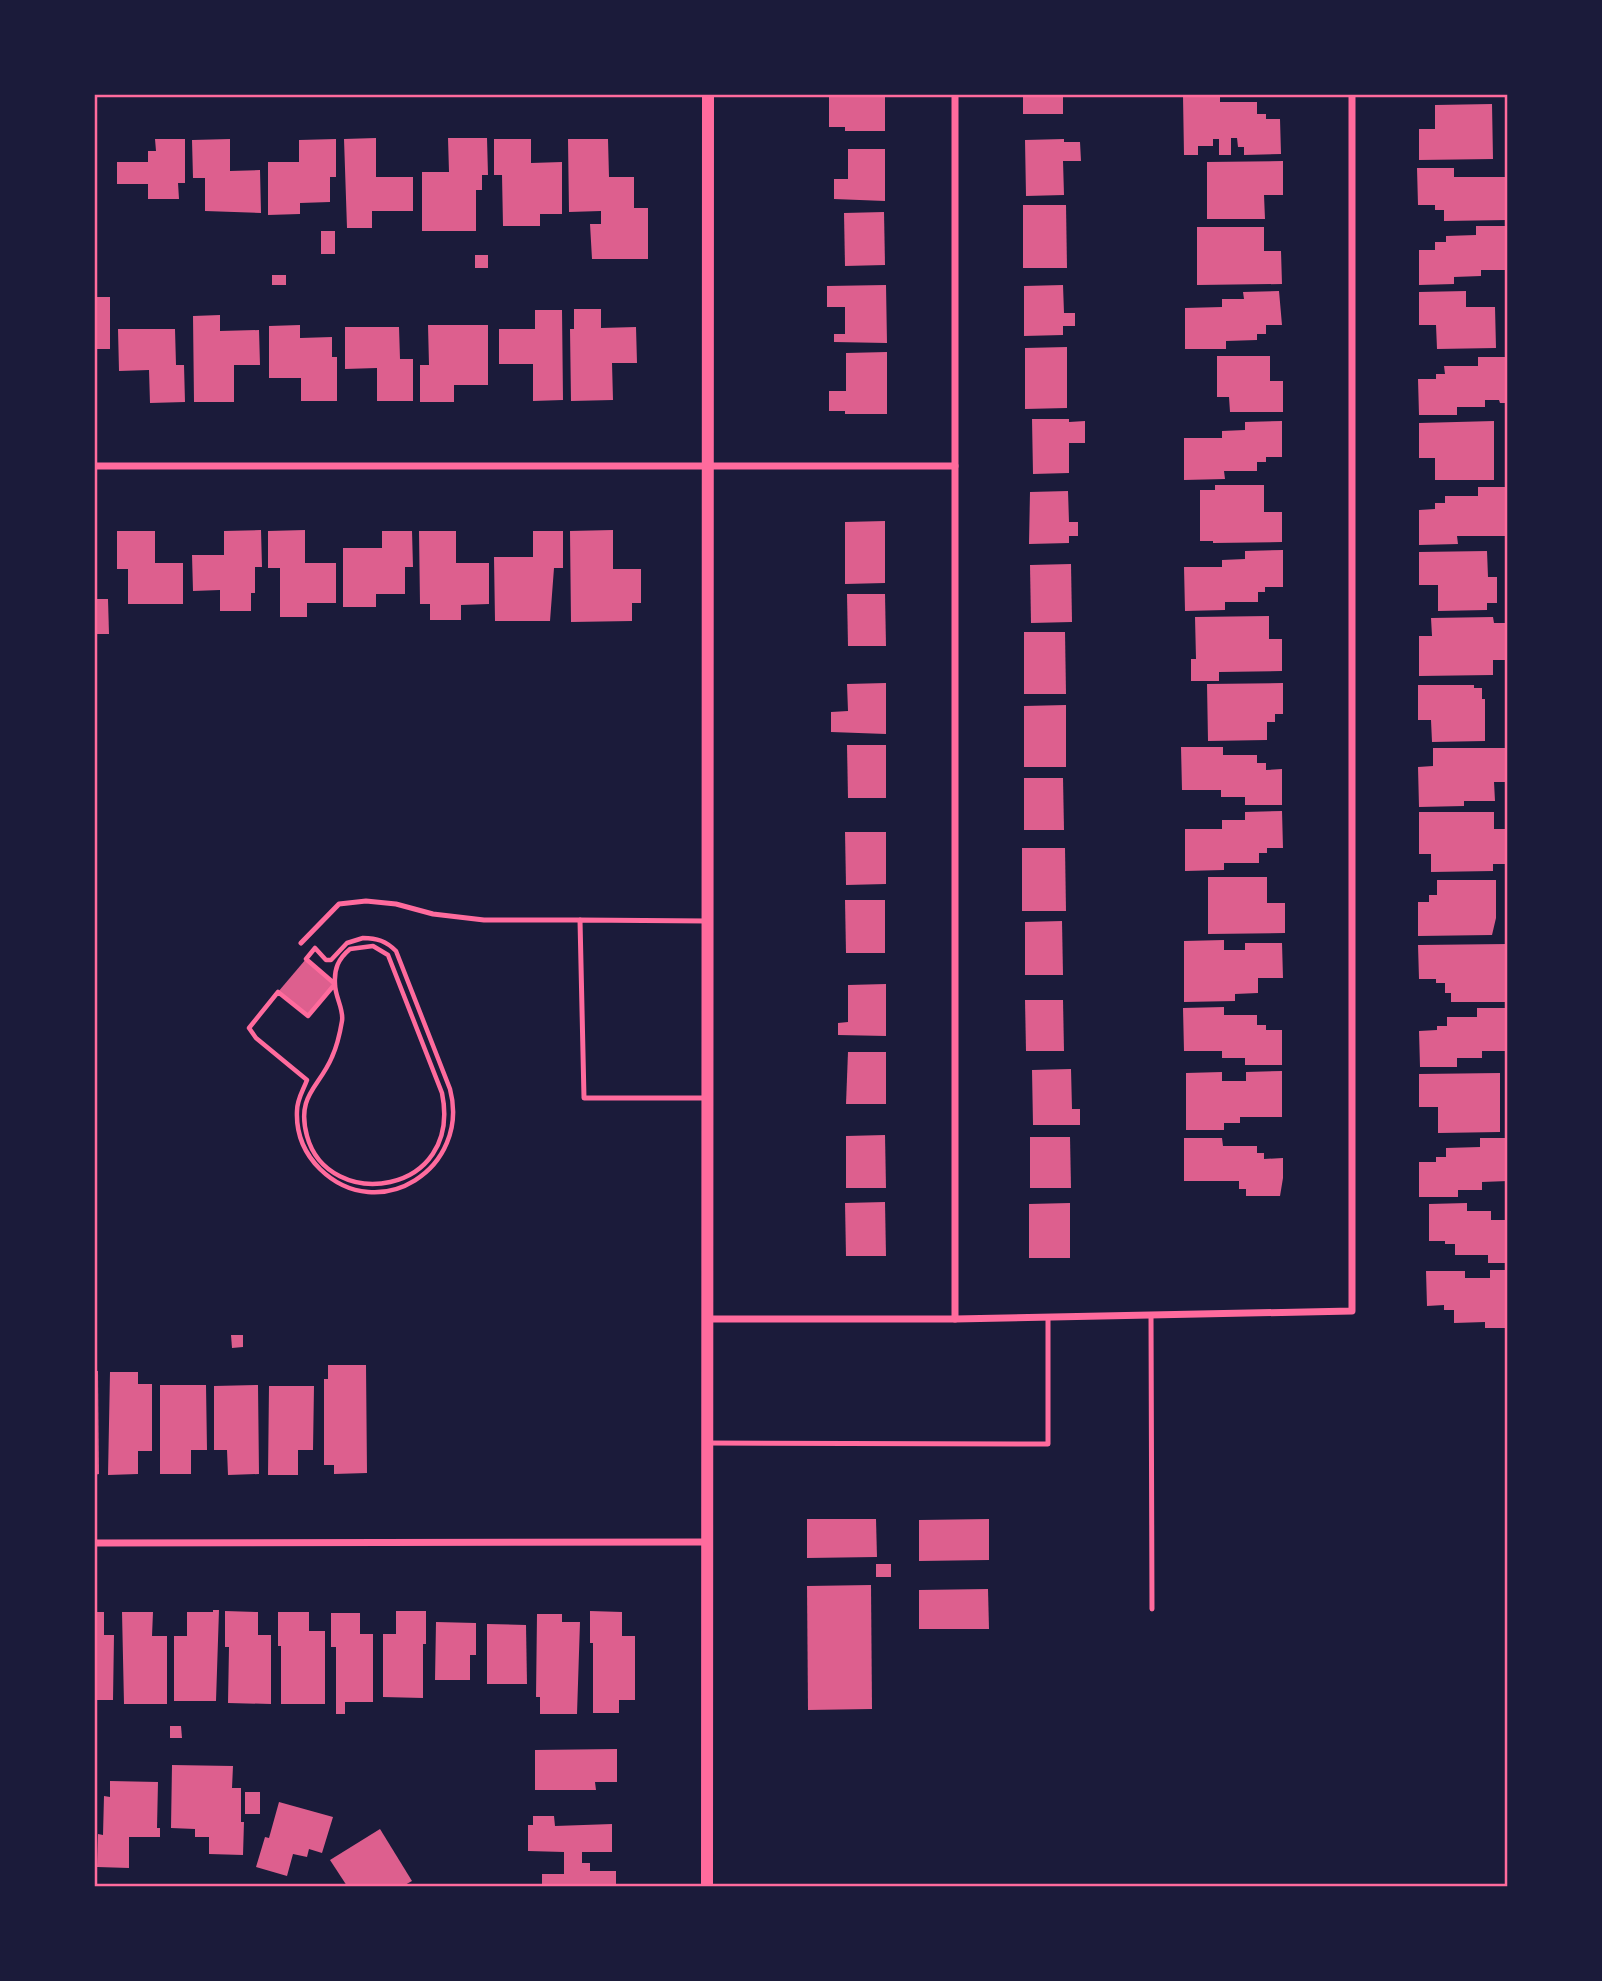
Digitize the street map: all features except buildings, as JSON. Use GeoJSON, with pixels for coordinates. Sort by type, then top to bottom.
{"type":"FeatureCollection","features":[{"type":"Feature","properties":{"kind":"street"},"geometry":{"type":"LineString","coordinates":[[707,1886],[708,94]]}},
{"type":"Feature","properties":{"kind":"street"},"geometry":{"type":"LineString","coordinates":[[955,94],[955,1318]]}},
{"type":"Feature","properties":{"kind":"street"},"geometry":{"type":"LineString","coordinates":[[707,1319],[1048,1317],[1352,1311],[1352,94]]}},
{"type":"Feature","properties":{"kind":"street"},"geometry":{"type":"LineString","coordinates":[[94,466],[955,466]]}},
{"type":"Feature","properties":{"kind":"street"},"geometry":{"type":"LineString","coordinates":[[94,1543],[707,1542]]}},
{"type":"Feature","properties":{"kind":"lane"},"geometry":{"type":"LineString","coordinates":[[302,943],[339,904],[366,901],[396,904],[433,914],[484,920],[707,921]]}},
{"type":"Feature","properties":{"kind":"lane"},"geometry":{"type":"LineString","coordinates":[[580,920],[584,1098],[707,1098]]}},
{"type":"Feature","properties":{"kind":"lane"},"geometry":{"type":"LineString","coordinates":[[1151,1315],[1152,1609]]}},
{"type":"Feature","properties":{"kind":"lane"},"geometry":{"type":"LineString","coordinates":[[707,1443],[1048,1444],[1048,1317]]}},
{"type":"Feature","properties":{"kind":"path"},"geometry":{"type":"LineString","coordinates":[[391,946],[376,939],[357,939],[346,943],[331,960],[322,957],[316,947],[306,959],[334,984],[334,972],[350,949],[378,947],[392,963],[442,1093],[446,1110],[441,1141],[424,1165],[412,1174],[379,1184],[355,1181],[337,1174],[323,1162],[308,1139],[304,1112],[312,1089],[332,1057],[342,1020],[334,984],[308,1016],[278,992],[249,1028],[256,1038],[307,1080],[300,1093],[297,1110],[302,1142],[309,1155],[336,1182],[363,1192],[399,1189],[422,1176],[442,1154],[452,1129],[454,1108],[450,1089],[396,951],[391,946]]}}]}
